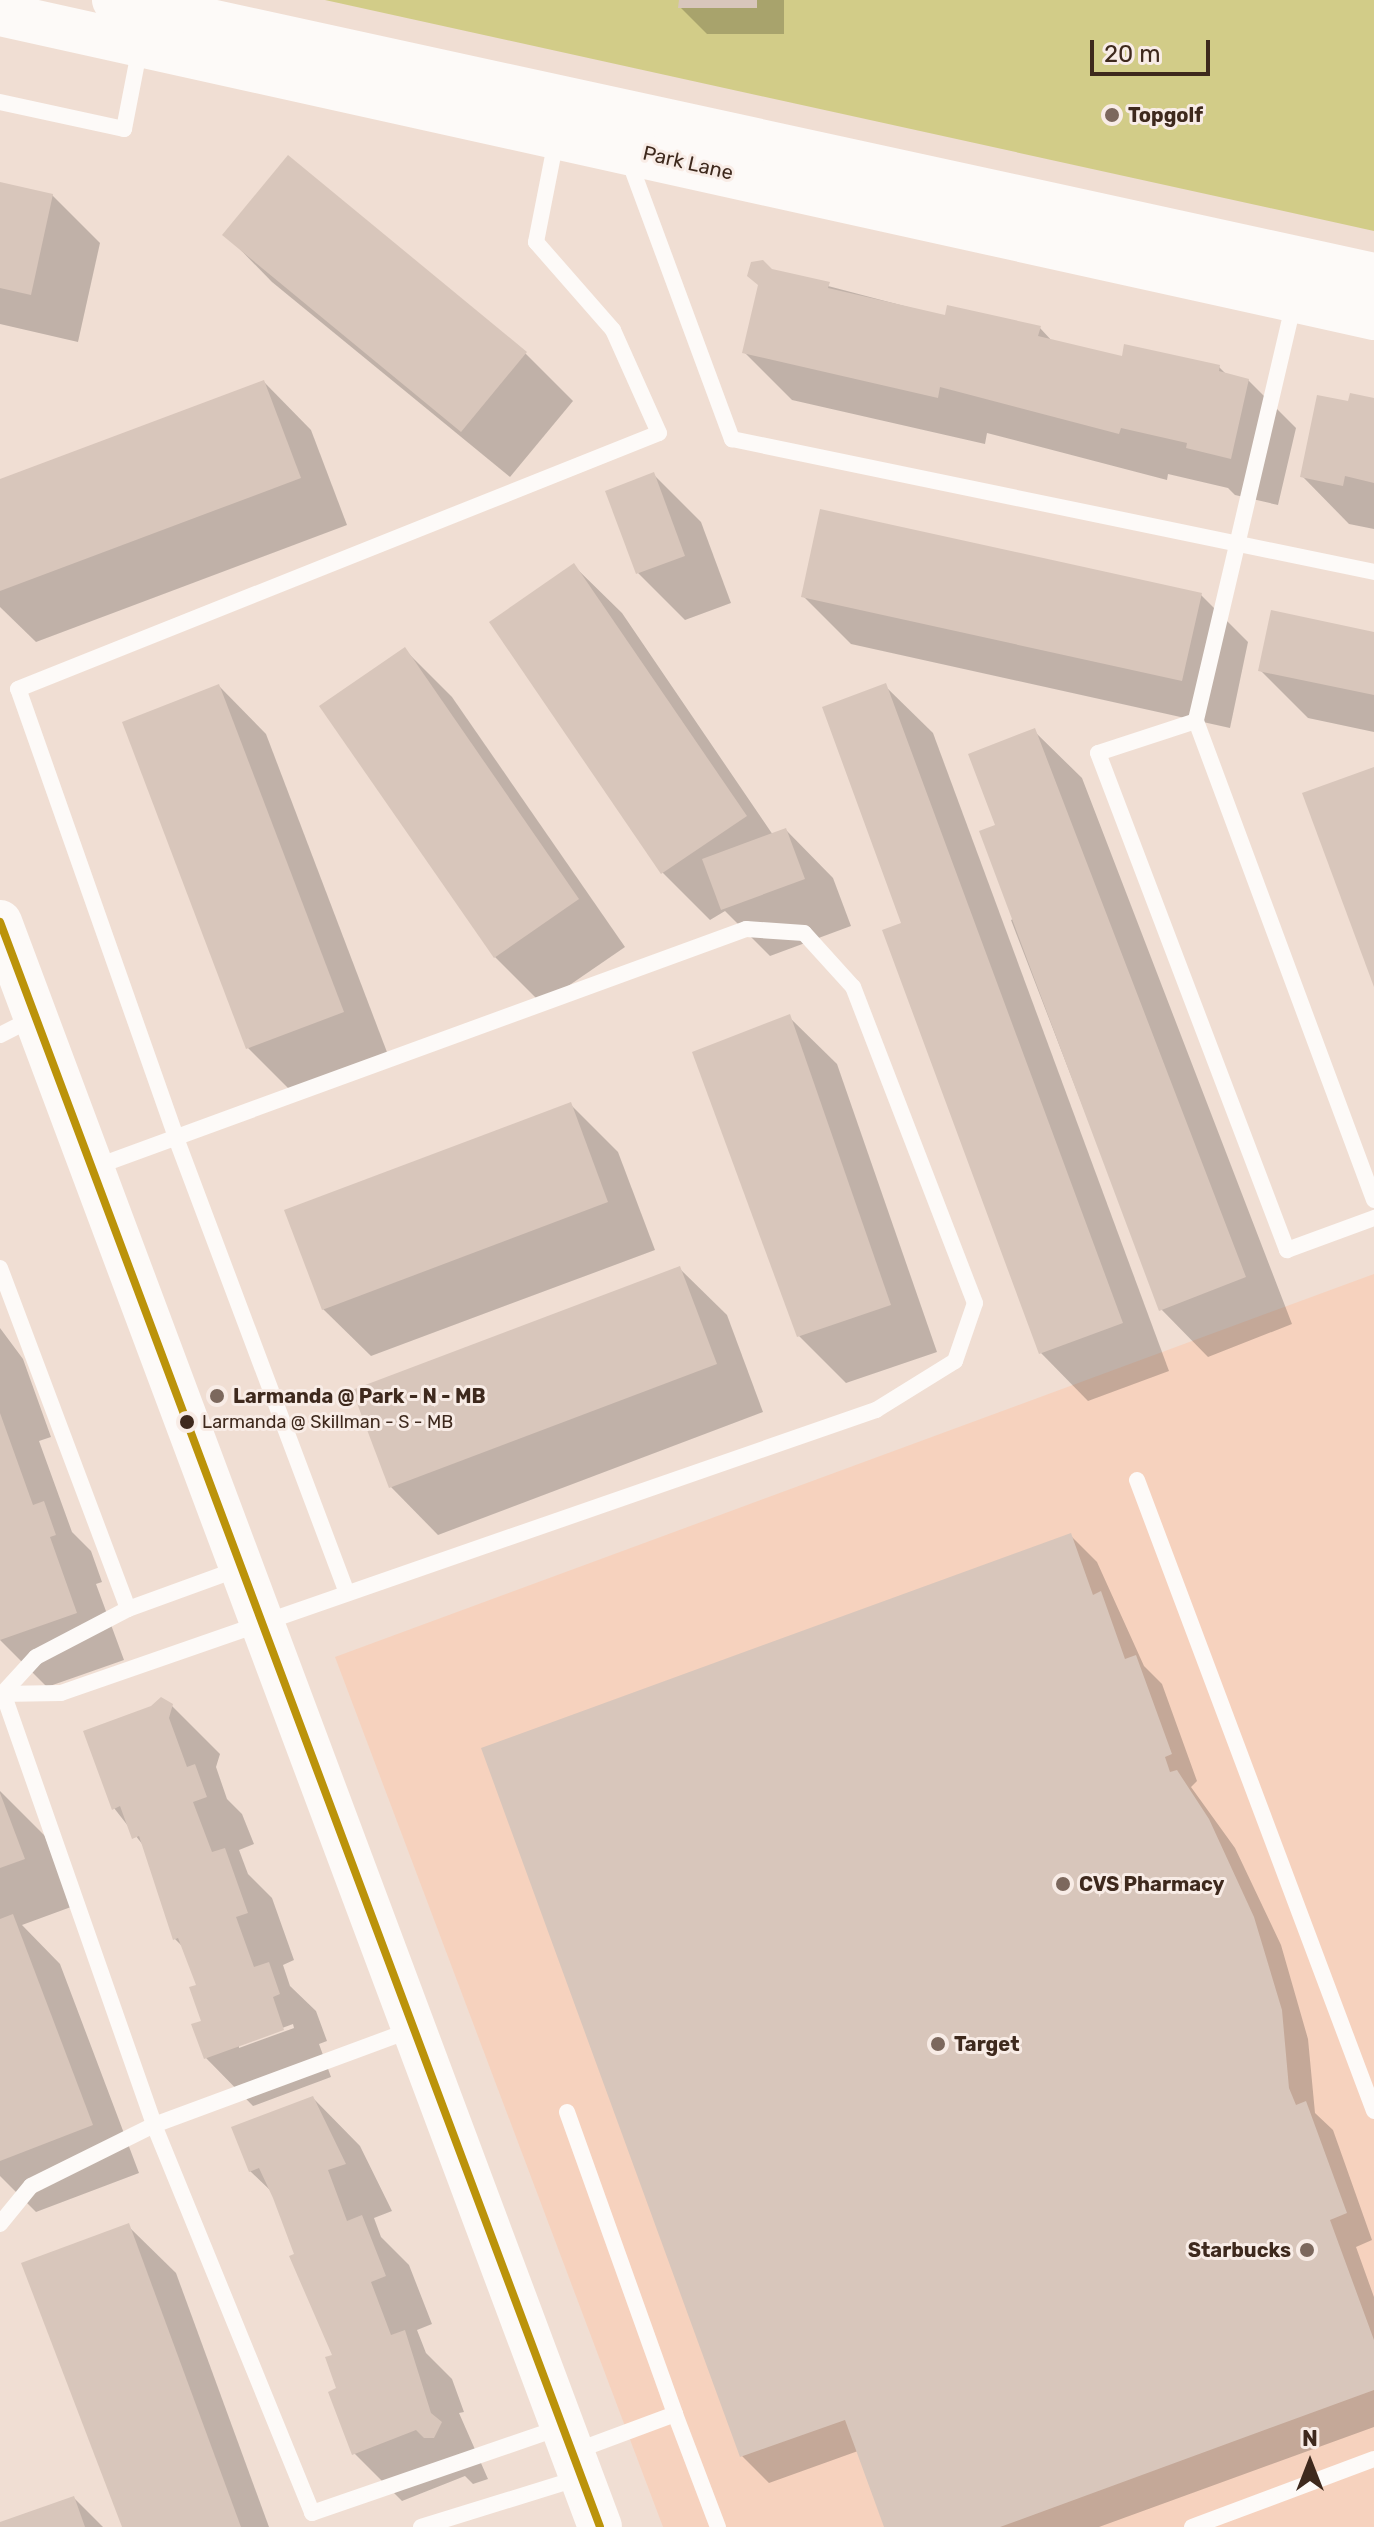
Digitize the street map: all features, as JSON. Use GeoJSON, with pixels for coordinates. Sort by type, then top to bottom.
{"type":"FeatureCollection","features":[{"type":"Feature","properties":{"kind":"main road","name":"Park Lane"},"geometry":{"type":"LineString","coordinates":[[114,0],[1374,275]]}},
{"type":"Feature","properties":{"kind":"main road","name":"Park Lane"},"geometry":{"type":"LineString","coordinates":[[0,14],[558,134],[1374,318]]}},
{"type":"Feature","properties":{"kind":"main road"},"geometry":{"type":"LineString","coordinates":[[2,936],[18,1026],[92,1168],[600,2527]]}},
{"type":"Feature","properties":{"kind":"lane"},"geometry":{"type":"LineString","coordinates":[[0,102],[124,129],[140,44]]}},
{"type":"Feature","properties":{"kind":"lane"},"geometry":{"type":"LineString","coordinates":[[0,692],[18,689],[659,433],[613,330],[536,242],[558,134]]}},
{"type":"Feature","properties":{"kind":"lane"},"geometry":{"type":"LineString","coordinates":[[625,149],[732,439],[1374,572]]}},
{"type":"Feature","properties":{"kind":"lane"},"geometry":{"type":"LineString","coordinates":[[1294,300],[1196,721],[1374,1200]]}},
{"type":"Feature","properties":{"kind":"lane"},"geometry":{"type":"LineString","coordinates":[[18,689],[176,1137],[347,1593]]}},
{"type":"Feature","properties":{"kind":"lane"},"geometry":{"type":"LineString","coordinates":[[1196,721],[1098,753],[1287,1250],[1374,1218]]}},
{"type":"Feature","properties":{"kind":"lane"},"geometry":{"type":"LineString","coordinates":[[2,1693],[61,1693],[876,1410],[955,1361],[975,1303],[853,987],[804,933],[746,929],[92,1168]]}},
{"type":"Feature","properties":{"kind":"lane"},"geometry":{"type":"LineString","coordinates":[[0,1268],[128,1609]]}},
{"type":"Feature","properties":{"kind":"lane"},"geometry":{"type":"LineString","coordinates":[[1137,1480],[1374,2111]]}},
{"type":"Feature","properties":{"kind":"lane"},"geometry":{"type":"LineString","coordinates":[[2,1693],[36,1657],[128,1609],[241,1568]]}},
{"type":"Feature","properties":{"kind":"lane"},"geometry":{"type":"LineString","coordinates":[[2,1693],[154,2125],[312,2513],[572,2452],[675,2414]]}},
{"type":"Feature","properties":{"kind":"lane"},"geometry":{"type":"LineString","coordinates":[[0,2224],[31,2186],[154,2125],[414,2029]]}},
{"type":"Feature","properties":{"kind":"lane"},"geometry":{"type":"LineString","coordinates":[[567,2112],[718,2527]]}},
{"type":"Feature","properties":{"kind":"lane"},"geometry":{"type":"LineString","coordinates":[[421,2527],[440,2523],[572,2452]]}},
{"type":"Feature","properties":{"kind":"lane"},"geometry":{"type":"LineString","coordinates":[[1192,2527],[1374,2459]]}},
{"type":"Feature","properties":{"kind":"shaded area","name":"Topgolf"},"geometry":{"type":"Polygon","coordinates":[[[325,0],[1374,0],[1374,231],[325,0]]]}},
{"type":"Feature","properties":{"kind":"shaded area"},"geometry":{"type":"Polygon","coordinates":[[[1374,1274],[1374,2527],[663,2527],[335,1657],[1374,1274]]]}},
{"type":"Feature","properties":{"kind":"building"},"geometry":{"type":"Polygon","coordinates":[[[679,0],[757,0],[757,8],[678,8],[679,0]]]}},
{"type":"Feature","properties":{"kind":"building"},"geometry":{"type":"Polygon","coordinates":[[[288,155],[527,352],[461,432],[222,235],[288,155]]]}},
{"type":"Feature","properties":{"kind":"building"},"geometry":{"type":"Polygon","coordinates":[[[0,182],[53,194],[31,295],[0,288],[0,182]]]}},
{"type":"Feature","properties":{"kind":"building"},"geometry":{"type":"Polygon","coordinates":[[[763,260],[772,269],[830,282],[828,288],[945,315],[947,305],[1041,326],[1038,336],[1122,356],[1124,344],[1220,365],[1219,371],[1249,379],[1231,459],[1186,448],[1187,443],[1121,428],[1119,434],[940,387],[938,398],[742,353],[758,285],[747,276],[751,262],[763,260]]]}},
{"type":"Feature","properties":{"kind":"building"},"geometry":{"type":"Polygon","coordinates":[[[264,380],[301,478],[0,591],[0,479],[264,380]]]}},
{"type":"Feature","properties":{"kind":"building"},"geometry":{"type":"Polygon","coordinates":[[[1350,393],[1374,398],[1374,483],[1345,476],[1343,486],[1300,477],[1317,395],[1348,401],[1350,393]]]}},
{"type":"Feature","properties":{"kind":"building"},"geometry":{"type":"Polygon","coordinates":[[[654,472],[685,556],[636,574],[605,491],[654,472]]]}},
{"type":"Feature","properties":{"kind":"building"},"geometry":{"type":"Polygon","coordinates":[[[820,509],[1202,593],[1182,681],[801,597],[820,509]]]}},
{"type":"Feature","properties":{"kind":"building"},"geometry":{"type":"Polygon","coordinates":[[[574,563],[747,816],[661,874],[489,622],[574,563]]]}},
{"type":"Feature","properties":{"kind":"building"},"geometry":{"type":"Polygon","coordinates":[[[1271,610],[1374,632],[1374,695],[1258,671],[1271,610]]]}},
{"type":"Feature","properties":{"kind":"building"},"geometry":{"type":"Polygon","coordinates":[[[405,647],[579,899],[494,958],[319,706],[405,647]]]}},
{"type":"Feature","properties":{"kind":"building"},"geometry":{"type":"Polygon","coordinates":[[[886,683],[1123,1323],[1039,1354],[882,930],[901,923],[822,707],[886,683]]]}},
{"type":"Feature","properties":{"kind":"building"},"geometry":{"type":"Polygon","coordinates":[[[219,684],[344,1012],[246,1049],[122,722],[219,684]]]}},
{"type":"Feature","properties":{"kind":"building"},"geometry":{"type":"Polygon","coordinates":[[[1035,728],[1246,1277],[1159,1311],[979,831],[995,825],[968,754],[1035,728]]]}},
{"type":"Feature","properties":{"kind":"building"},"geometry":{"type":"Polygon","coordinates":[[[1374,767],[1374,987],[1302,793],[1374,767]]]}},
{"type":"Feature","properties":{"kind":"building"},"geometry":{"type":"Polygon","coordinates":[[[786,828],[805,879],[721,910],[702,859],[786,828]]]}},
{"type":"Feature","properties":{"kind":"building"},"geometry":{"type":"Polygon","coordinates":[[[790,1014],[891,1305],[797,1337],[692,1052],[790,1014]]]}},
{"type":"Feature","properties":{"kind":"building"},"geometry":{"type":"Polygon","coordinates":[[[571,1102],[608,1202],[322,1310],[284,1210],[571,1102]]]}},
{"type":"Feature","properties":{"kind":"building"},"geometry":{"type":"Polygon","coordinates":[[[680,1266],[717,1364],[389,1488],[352,1390],[680,1266]]]}},
{"type":"Feature","properties":{"kind":"building"},"geometry":{"type":"Polygon","coordinates":[[[0,1413],[33,1505],[44,1501],[56,1535],[50,1537],[77,1613],[0,1640],[0,1413]]]}},
{"type":"Feature","properties":{"kind":"building","name":"Target"},"geometry":{"type":"Polygon","coordinates":[[[1071,1533],[1093,1595],[1101,1591],[1125,1659],[1136,1655],[1172,1754],[1165,1757],[1170,1772],[1177,1770],[1209,1819],[1254,1917],[1282,2010],[1289,2088],[1296,2105],[1306,2101],[1347,2213],[1330,2220],[1374,2340],[1374,2390],[1000,2527],[884,2527],[845,2420],[740,2457],[481,1748],[1071,1533]]]}},
{"type":"Feature","properties":{"kind":"building"},"geometry":{"type":"Polygon","coordinates":[[[161,1697],[173,1704],[169,1718],[187,1767],[195,1764],[207,1797],[193,1802],[212,1852],[225,1848],[248,1913],[236,1917],[254,1967],[269,1962],[280,1994],[273,1997],[284,2030],[204,2059],[191,2024],[201,2021],[189,1987],[196,1985],[178,1938],[173,1940],[139,1836],[132,1839],[120,1806],[112,1810],[83,1731],[151,1706],[161,1697]]]}},
{"type":"Feature","properties":{"kind":"building"},"geometry":{"type":"Polygon","coordinates":[[[0,1793],[25,1859],[0,1868],[0,1793]]]}},
{"type":"Feature","properties":{"kind":"building"},"geometry":{"type":"Polygon","coordinates":[[[13,1914],[93,2125],[0,2161],[0,1919],[13,1914]]]}},
{"type":"Feature","properties":{"kind":"building"},"geometry":{"type":"Polygon","coordinates":[[[313,2096],[346,2164],[328,2170],[347,2221],[362,2215],[386,2276],[371,2282],[391,2335],[405,2330],[431,2413],[442,2422],[434,2438],[424,2438],[416,2430],[352,2455],[328,2392],[336,2388],[325,2357],[332,2355],[289,2256],[294,2254],[273,2198],[259,2168],[249,2172],[231,2127],[313,2096]]]}},
{"type":"Feature","properties":{"kind":"building"},"geometry":{"type":"Polygon","coordinates":[[[129,2223],[241,2527],[122,2527],[21,2263],[129,2223]]]}},
{"type":"Feature","properties":{"kind":"building"},"geometry":{"type":"Polygon","coordinates":[[[74,2496],[85,2527],[0,2527],[0,2522],[74,2496]]]}},
{"type":"Feature","properties":{"kind":"transit line","name":"20"},"geometry":{"type":"LineString","coordinates":[[0,922],[600,2527]]}},
{"type":"Feature","properties":{"kind":"place","name":"Topgolf"},"geometry":{"type":"Point","coordinates":[1112,115]}},
{"type":"Feature","properties":{"kind":"place","name":"Larmanda @ Park - N - MB"},"geometry":{"type":"Point","coordinates":[217,1396]}},
{"type":"Feature","properties":{"kind":"place","name":"Larmanda @ Skillman - S - MB"},"geometry":{"type":"Point","coordinates":[187,1422]}},
{"type":"Feature","properties":{"kind":"place","name":"CVS Pharmacy"},"geometry":{"type":"Point","coordinates":[1063,1884]}},
{"type":"Feature","properties":{"kind":"place","name":"Target"},"geometry":{"type":"Point","coordinates":[938,2044]}},
{"type":"Feature","properties":{"kind":"place","name":"Starbucks"},"geometry":{"type":"Point","coordinates":[1307,2250]}}]}
